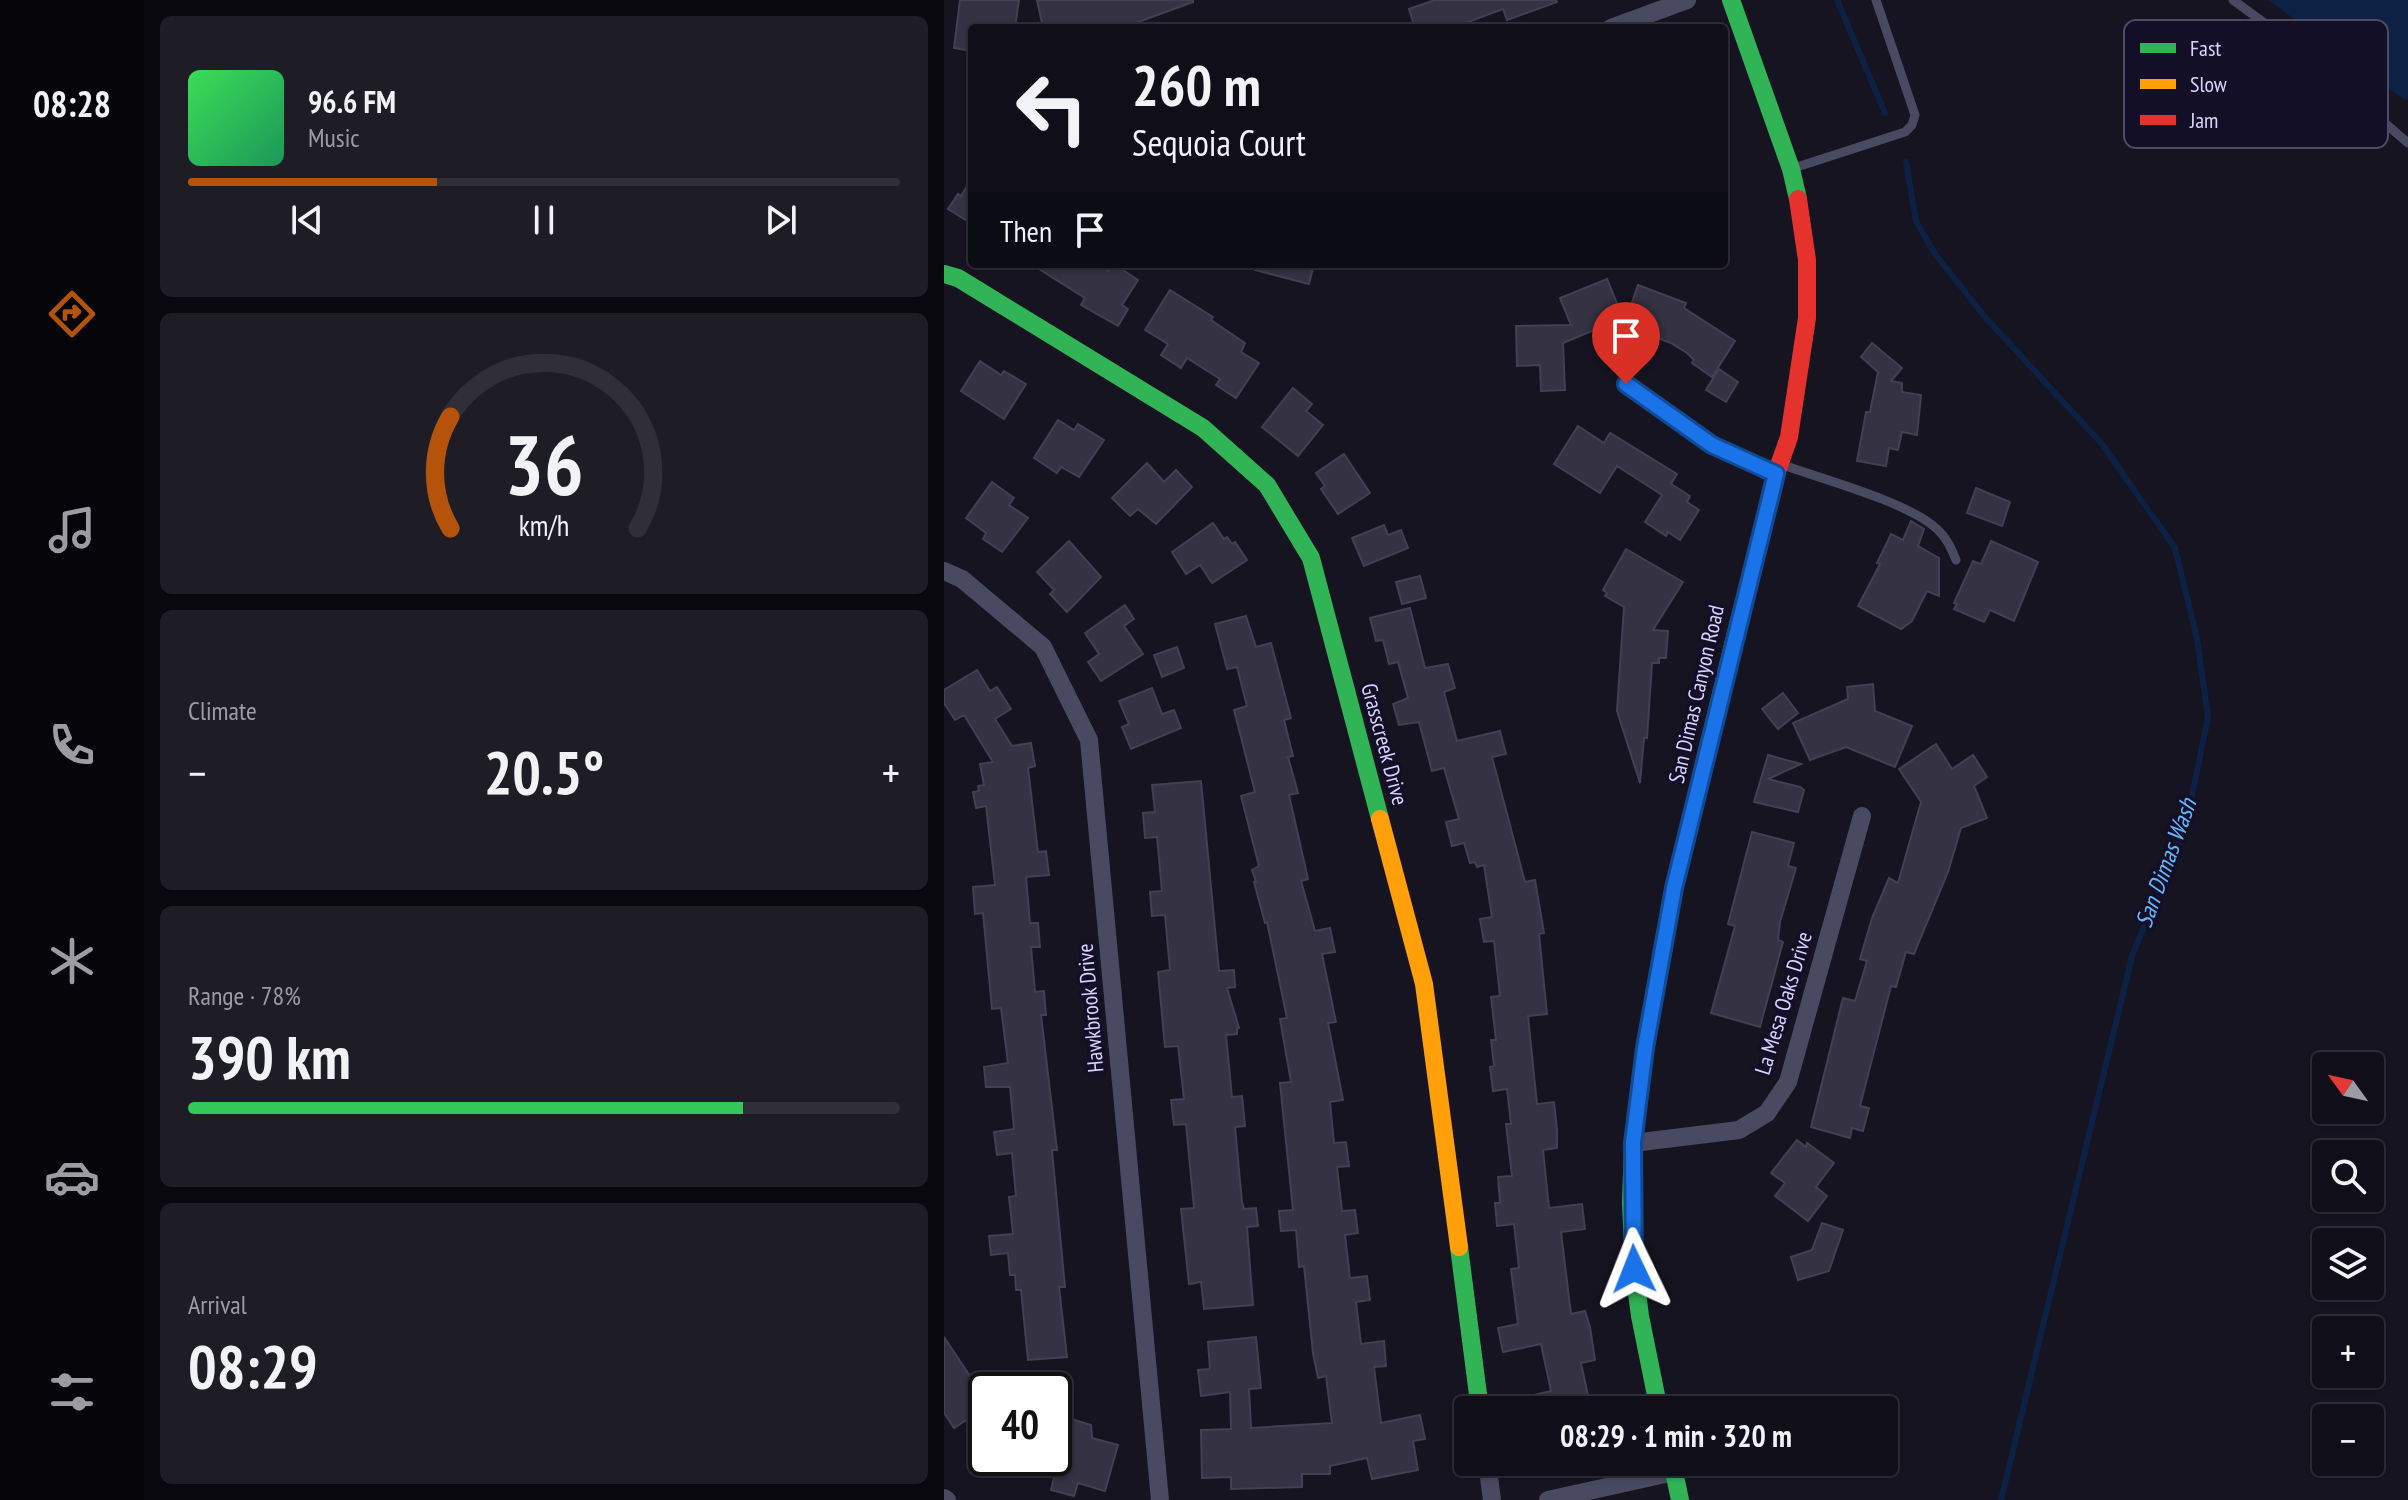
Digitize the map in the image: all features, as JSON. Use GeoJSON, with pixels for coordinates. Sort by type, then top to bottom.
{"type":"FeatureCollection","features":[{"type":"Feature","properties":{"kind":"street"},"geometry":{"type":"LineString","coordinates":[[1622,24],[1687,0]]}},
{"type":"Feature","properties":{"kind":"street","name":"San Dimas Canyon Road"},"geometry":{"type":"LineString","coordinates":[[1656,1396],[1634,1269],[1633,1143],[1645,1048],[1674,888],[1778,469],[1789,437],[1807,318],[1807,260],[1791,169],[1731,0]]}},
{"type":"Feature","properties":{"kind":"street","name":"Grasscreek Drive"},"geometry":{"type":"LineString","coordinates":[[944,274],[958,278],[1203,428],[1267,485],[1311,558],[1424,984],[1478,1396]]}},
{"type":"Feature","properties":{"kind":"street"},"geometry":{"type":"LineString","coordinates":[[1626,384],[1712,445],[1778,469]]}},
{"type":"Feature","properties":{"kind":"street","name":"Hawkbrook Drive"},"geometry":{"type":"LineString","coordinates":[[944,571],[962,579],[1043,647],[1089,740],[1160,1500]]}},
{"type":"Feature","properties":{"kind":"street","name":"La Mesa Oaks Drive"},"geometry":{"type":"LineString","coordinates":[[1633,1143],[1739,1130],[1767,1113],[1788,1082],[1862,816]]}},
{"type":"Feature","properties":{"kind":"street"},"geometry":{"type":"LineString","coordinates":[[1489,1476],[1492,1500]]}},
{"type":"Feature","properties":{"kind":"street"},"geometry":{"type":"LineString","coordinates":[[1548,1500],[1639,1476]]}},
{"type":"Feature","properties":{"kind":"street"},"geometry":{"type":"LineString","coordinates":[[1675,1476],[1680,1500]]}},
{"type":"Feature","properties":{"kind":"lane"},"geometry":{"type":"LineString","coordinates":[[1791,169],[1905,132],[1912,125],[1915,115],[1876,0]]}},
{"type":"Feature","properties":{"kind":"lane"},"geometry":{"type":"LineString","coordinates":[[2233,0],[2260,20]]}},
{"type":"Feature","properties":{"kind":"lane"},"geometry":{"type":"LineString","coordinates":[[2388,126],[2408,143]]}},
{"type":"Feature","properties":{"kind":"lane"},"geometry":{"type":"LineString","coordinates":[[1778,469],[1909,510],[1935,527],[1949,543],[1956,560]]}},
{"type":"Feature","properties":{"kind":"water"},"geometry":{"type":"Polygon","coordinates":[[[2268,0],[2408,0],[2408,99],[2388,88],[2388,20],[2295,20],[2268,0]]]}},
{"type":"Feature","properties":{"kind":"building"},"geometry":{"type":"Polygon","coordinates":[[[960,0],[1019,0],[1016,24],[968,24],[968,50],[954,48],[960,0]]]}},
{"type":"Feature","properties":{"kind":"building"},"geometry":{"type":"Polygon","coordinates":[[[1037,0],[1193,0],[1133,24],[1042,24],[1037,0]]]}},
{"type":"Feature","properties":{"kind":"building"},"geometry":{"type":"Polygon","coordinates":[[[1435,0],[1557,2],[1507,20],[1503,9],[1463,24],[1414,24],[1409,9],[1435,0]]]}},
{"type":"Feature","properties":{"kind":"building"},"geometry":{"type":"Polygon","coordinates":[[[968,185],[968,222],[948,209],[958,194],[961,196],[968,185]]]}},
{"type":"Feature","properties":{"kind":"building"},"geometry":{"type":"Polygon","coordinates":[[[1037,268],[1103,268],[1108,271],[1120,268],[1138,280],[1122,305],[1128,309],[1118,326],[1081,305],[1085,298],[1037,268]]]}},
{"type":"Feature","properties":{"kind":"building"},"geometry":{"type":"Polygon","coordinates":[[[1255,268],[1313,268],[1309,284],[1255,268]]]}},
{"type":"Feature","properties":{"kind":"building"},"geometry":{"type":"Polygon","coordinates":[[[1607,279],[1623,318],[1563,343],[1565,390],[1541,391],[1540,365],[1517,366],[1516,326],[1571,325],[1560,298],[1607,279]]]}},
{"type":"Feature","properties":{"kind":"building"},"geometry":{"type":"Polygon","coordinates":[[[1638,285],[1686,303],[1684,308],[1735,341],[1712,377],[1692,363],[1694,360],[1687,353],[1671,343],[1635,330],[1642,310],[1627,317],[1638,285]]]}},
{"type":"Feature","properties":{"kind":"building"},"geometry":{"type":"Polygon","coordinates":[[[1170,290],[1213,317],[1211,320],[1245,343],[1241,352],[1259,363],[1236,398],[1216,385],[1220,379],[1187,358],[1181,368],[1161,355],[1168,344],[1145,330],[1170,290]]]}},
{"type":"Feature","properties":{"kind":"building"},"geometry":{"type":"Polygon","coordinates":[[[1872,343],[1902,368],[1891,381],[1902,383],[1902,392],[1921,395],[1917,435],[1902,432],[1898,450],[1889,448],[1886,466],[1857,461],[1866,412],[1870,412],[1878,372],[1861,357],[1872,343]]]}},
{"type":"Feature","properties":{"kind":"building"},"geometry":{"type":"Polygon","coordinates":[[[980,361],[1001,375],[1004,371],[1026,384],[1004,419],[961,391],[980,361]]]}},
{"type":"Feature","properties":{"kind":"building"},"geometry":{"type":"Polygon","coordinates":[[[1719,369],[1738,382],[1726,402],[1706,390],[1719,369]]]}},
{"type":"Feature","properties":{"kind":"building"},"geometry":{"type":"Polygon","coordinates":[[[1293,388],[1312,404],[1306,411],[1323,425],[1298,456],[1262,427],[1293,388]]]}},
{"type":"Feature","properties":{"kind":"building"},"geometry":{"type":"Polygon","coordinates":[[[1058,420],[1074,430],[1078,424],[1104,440],[1079,477],[1061,467],[1057,473],[1034,458],[1058,420]]]}},
{"type":"Feature","properties":{"kind":"building"},"geometry":{"type":"Polygon","coordinates":[[[1578,426],[1604,443],[1610,433],[1677,474],[1671,484],[1690,496],[1687,502],[1699,510],[1680,540],[1668,532],[1666,536],[1645,522],[1662,495],[1617,466],[1600,493],[1554,464],[1578,426]]]}},
{"type":"Feature","properties":{"kind":"building"},"geometry":{"type":"Polygon","coordinates":[[[1344,454],[1370,493],[1338,514],[1321,489],[1325,486],[1316,473],[1344,454]]]}},
{"type":"Feature","properties":{"kind":"building"},"geometry":{"type":"Polygon","coordinates":[[[1147,463],[1164,482],[1176,470],[1192,487],[1156,524],[1138,509],[1130,516],[1112,498],[1147,463]]]}},
{"type":"Feature","properties":{"kind":"building"},"geometry":{"type":"Polygon","coordinates":[[[992,482],[1014,498],[1009,505],[1028,518],[1002,552],[983,539],[986,533],[966,518],[992,482]]]}},
{"type":"Feature","properties":{"kind":"building"},"geometry":{"type":"Polygon","coordinates":[[[1976,488],[2010,502],[2002,526],[1967,513],[1976,488]]]}},
{"type":"Feature","properties":{"kind":"building"},"geometry":{"type":"Polygon","coordinates":[[[1911,521],[1924,529],[1918,546],[1939,558],[1939,596],[1927,591],[1912,621],[1901,629],[1858,606],[1880,564],[1877,563],[1891,534],[1903,540],[1911,521]]]}},
{"type":"Feature","properties":{"kind":"building"},"geometry":{"type":"Polygon","coordinates":[[[1213,523],[1224,539],[1227,537],[1232,544],[1235,542],[1247,560],[1212,583],[1200,565],[1186,574],[1172,552],[1213,523]]]}},
{"type":"Feature","properties":{"kind":"building"},"geometry":{"type":"Polygon","coordinates":[[[1384,525],[1388,535],[1401,530],[1408,548],[1364,566],[1352,538],[1384,525]]]}},
{"type":"Feature","properties":{"kind":"building"},"geometry":{"type":"Polygon","coordinates":[[[1069,541],[1101,577],[1067,612],[1050,594],[1054,590],[1037,572],[1069,541]]]}},
{"type":"Feature","properties":{"kind":"building"},"geometry":{"type":"Polygon","coordinates":[[[1991,541],[2038,562],[2014,621],[1990,610],[1984,622],[1954,609],[1973,561],[1981,564],[1991,541]]]}},
{"type":"Feature","properties":{"kind":"building"},"geometry":{"type":"Polygon","coordinates":[[[1626,549],[1683,582],[1653,630],[1668,631],[1666,658],[1652,663],[1647,738],[1644,738],[1640,783],[1617,711],[1624,607],[1605,596],[1607,593],[1603,590],[1626,549]]]}},
{"type":"Feature","properties":{"kind":"building"},"geometry":{"type":"Polygon","coordinates":[[[1420,576],[1426,598],[1402,604],[1396,582],[1420,576]]]}},
{"type":"Feature","properties":{"kind":"building"},"geometry":{"type":"Polygon","coordinates":[[[1125,605],[1134,619],[1124,626],[1143,654],[1101,681],[1088,662],[1099,654],[1085,633],[1125,605]]]}},
{"type":"Feature","properties":{"kind":"building"},"geometry":{"type":"Polygon","coordinates":[[[1410,608],[1425,668],[1448,664],[1455,688],[1444,692],[1457,741],[1500,731],[1506,754],[1492,757],[1525,882],[1535,880],[1544,933],[1539,934],[1547,1014],[1528,1016],[1537,1104],[1554,1102],[1557,1148],[1543,1150],[1549,1208],[1582,1204],[1585,1229],[1561,1232],[1571,1314],[1585,1311],[1590,1327],[1595,1360],[1581,1363],[1588,1396],[1529,1396],[1551,1391],[1541,1344],[1503,1352],[1498,1328],[1518,1324],[1511,1269],[1519,1268],[1514,1224],[1497,1226],[1495,1203],[1500,1203],[1498,1177],[1512,1176],[1506,1124],[1511,1124],[1507,1089],[1493,1091],[1490,1067],[1494,1066],[1491,1040],[1496,1040],[1491,997],[1500,996],[1494,941],[1484,942],[1480,919],[1492,917],[1484,865],[1477,867],[1475,862],[1470,863],[1464,843],[1452,846],[1446,822],[1459,819],[1444,768],[1432,771],[1419,722],[1399,725],[1393,704],[1408,698],[1398,662],[1389,664],[1383,640],[1376,641],[1370,618],[1410,608]]]}},
{"type":"Feature","properties":{"kind":"building"},"geometry":{"type":"Polygon","coordinates":[[[1246,616],[1256,647],[1271,643],[1291,718],[1284,720],[1293,756],[1288,757],[1298,793],[1289,795],[1308,879],[1301,881],[1315,931],[1330,928],[1335,952],[1322,954],[1336,1022],[1328,1023],[1343,1100],[1330,1102],[1334,1143],[1346,1142],[1349,1166],[1337,1167],[1342,1211],[1355,1210],[1358,1233],[1345,1235],[1350,1278],[1367,1276],[1370,1300],[1356,1302],[1361,1344],[1384,1341],[1386,1366],[1374,1367],[1381,1423],[1420,1415],[1425,1439],[1413,1441],[1418,1470],[1372,1479],[1367,1458],[1330,1466],[1330,1474],[1302,1474],[1302,1487],[1231,1489],[1231,1477],[1202,1478],[1201,1430],[1231,1429],[1230,1392],[1201,1396],[1198,1370],[1210,1369],[1208,1342],[1256,1337],[1261,1388],[1249,1389],[1251,1428],[1332,1423],[1326,1376],[1318,1378],[1313,1353],[1304,1266],[1299,1267],[1296,1230],[1281,1231],[1279,1211],[1293,1210],[1280,1083],[1291,1082],[1280,1019],[1287,1018],[1267,922],[1254,882],[1252,870],[1259,866],[1241,796],[1255,792],[1234,710],[1247,706],[1237,667],[1227,669],[1215,624],[1246,616]]]}},
{"type":"Feature","properties":{"kind":"building"},"geometry":{"type":"Polygon","coordinates":[[[1177,647],[1184,668],[1162,677],[1154,655],[1177,647]]]}},
{"type":"Feature","properties":{"kind":"building"},"geometry":{"type":"Polygon","coordinates":[[[977,670],[990,691],[997,687],[1011,709],[995,719],[1012,746],[1031,743],[1035,766],[1028,768],[1038,852],[1046,851],[1049,875],[1026,877],[1030,923],[1038,923],[1040,947],[1031,947],[1035,992],[1044,991],[1046,1015],[1041,1015],[1057,1150],[1052,1150],[1065,1287],[1059,1287],[1067,1357],[1028,1360],[1021,1290],[1016,1290],[1015,1275],[1010,1275],[1008,1253],[991,1255],[989,1236],[1013,1234],[1009,1197],[1016,1196],[1012,1153],[997,1155],[994,1132],[1014,1129],[1010,1087],[986,1087],[984,1067],[1008,1063],[1001,1008],[992,1009],[983,913],[975,914],[973,887],[995,885],[986,806],[976,808],[973,792],[984,785],[980,764],[993,762],[964,715],[955,720],[944,703],[944,690],[977,670]]]}},
{"type":"Feature","properties":{"kind":"building"},"geometry":{"type":"Polygon","coordinates":[[[1873,684],[1875,711],[1912,726],[1895,767],[1846,747],[1810,760],[1793,723],[1848,699],[1847,687],[1873,684]]]}},
{"type":"Feature","properties":{"kind":"building"},"geometry":{"type":"Polygon","coordinates":[[[1152,688],[1162,714],[1174,710],[1181,728],[1131,749],[1122,727],[1129,724],[1119,701],[1152,688]]]}},
{"type":"Feature","properties":{"kind":"building"},"geometry":{"type":"Polygon","coordinates":[[[1783,693],[1798,713],[1778,729],[1762,709],[1783,693]]]}},
{"type":"Feature","properties":{"kind":"building"},"geometry":{"type":"Polygon","coordinates":[[[1936,744],[1952,769],[1973,755],[1987,777],[1974,786],[1987,818],[1961,828],[1948,872],[1914,954],[1906,952],[1896,987],[1891,986],[1860,1106],[1869,1108],[1863,1131],[1852,1128],[1850,1138],[1811,1127],[1843,998],[1855,1001],[1867,961],[1860,959],[1872,918],[1889,878],[1898,883],[1921,802],[1899,769],[1936,744]]]}},
{"type":"Feature","properties":{"kind":"building"},"geometry":{"type":"Polygon","coordinates":[[[1768,755],[1801,764],[1768,779],[1804,790],[1798,812],[1754,802],[1768,755]]]}},
{"type":"Feature","properties":{"kind":"building"},"geometry":{"type":"Polygon","coordinates":[[[1201,781],[1219,971],[1234,970],[1235,987],[1227,988],[1239,1028],[1237,1034],[1226,1035],[1232,1097],[1242,1096],[1245,1126],[1235,1127],[1242,1202],[1244,1209],[1256,1208],[1258,1226],[1247,1227],[1253,1305],[1204,1309],[1201,1282],[1189,1284],[1181,1209],[1194,1208],[1186,1124],[1174,1125],[1171,1100],[1184,1099],[1178,1046],[1165,1047],[1158,972],[1170,970],[1165,915],[1152,916],[1150,892],[1162,891],[1157,837],[1145,838],[1143,813],[1155,812],[1152,785],[1201,781]]]}},
{"type":"Feature","properties":{"kind":"building"},"geometry":{"type":"Polygon","coordinates":[[[1752,832],[1794,843],[1788,866],[1796,868],[1780,922],[1778,940],[1783,942],[1760,1027],[1711,1013],[1735,926],[1728,924],[1752,832]]]}},
{"type":"Feature","properties":{"kind":"building"},"geometry":{"type":"Polygon","coordinates":[[[1797,1140],[1806,1147],[1807,1143],[1834,1163],[1816,1187],[1827,1196],[1808,1221],[1775,1196],[1785,1183],[1771,1173],[1797,1140]]]}},
{"type":"Feature","properties":{"kind":"building"},"geometry":{"type":"Polygon","coordinates":[[[1822,1223],[1843,1230],[1829,1271],[1798,1280],[1791,1257],[1812,1250],[1822,1223]]]}},
{"type":"Feature","properties":{"kind":"building"},"geometry":{"type":"Polygon","coordinates":[[[944,1337],[968,1373],[968,1419],[954,1428],[944,1413],[944,1337]]]}},
{"type":"Feature","properties":{"kind":"building"},"geometry":{"type":"Polygon","coordinates":[[[1072,1419],[1091,1425],[1092,1438],[1118,1445],[1105,1491],[1078,1483],[1074,1496],[1051,1490],[1054,1476],[1072,1476],[1072,1419]]]}},
{"type":"Feature","properties":{"kind":"waterway","name":"San Dimas Wash"},"geometry":{"type":"LineString","coordinates":[[1837,0],[1885,113]]}},
{"type":"Feature","properties":{"kind":"waterway","name":"San Dimas Wash"},"geometry":{"type":"LineString","coordinates":[[1906,162],[1916,221],[1935,254],[1985,317],[2102,444],[2175,548],[2197,639],[2208,717],[2187,820],[2132,956],[2001,1500]]}},
{"type":"Feature","properties":{"kind":"traffic: fast"},"geometry":{"type":"LineString","coordinates":[[1731,0],[1791,169],[1798,199]]}},
{"type":"Feature","properties":{"kind":"traffic: fast"},"geometry":{"type":"LineString","coordinates":[[944,274],[958,278],[1203,428],[1267,485],[1311,558],[1380,819]]}},
{"type":"Feature","properties":{"kind":"traffic: fast"},"geometry":{"type":"LineString","coordinates":[[1656,1396],[1634,1269],[1631,1203],[1633,1143],[1645,1048],[1674,888],[1738,625]]}},
{"type":"Feature","properties":{"kind":"traffic: fast"},"geometry":{"type":"LineString","coordinates":[[1459,1247],[1478,1396]]}},
{"type":"Feature","properties":{"kind":"traffic: fast"},"geometry":{"type":"LineString","coordinates":[[1675,1476],[1680,1500]]}},
{"type":"Feature","properties":{"kind":"traffic: slow"},"geometry":{"type":"LineString","coordinates":[[1380,819],[1424,984],[1459,1247]]}},
{"type":"Feature","properties":{"kind":"traffic: jam"},"geometry":{"type":"LineString","coordinates":[[1738,625],[1776,474],[1789,437],[1807,318],[1807,260],[1798,199]]}},
{"type":"Feature","properties":{"kind":"route"},"geometry":{"type":"LineString","coordinates":[[1626,384],[1712,445],[1776,474],[1674,888],[1645,1048],[1633,1143],[1631,1203],[1634,1269]]}}]}
